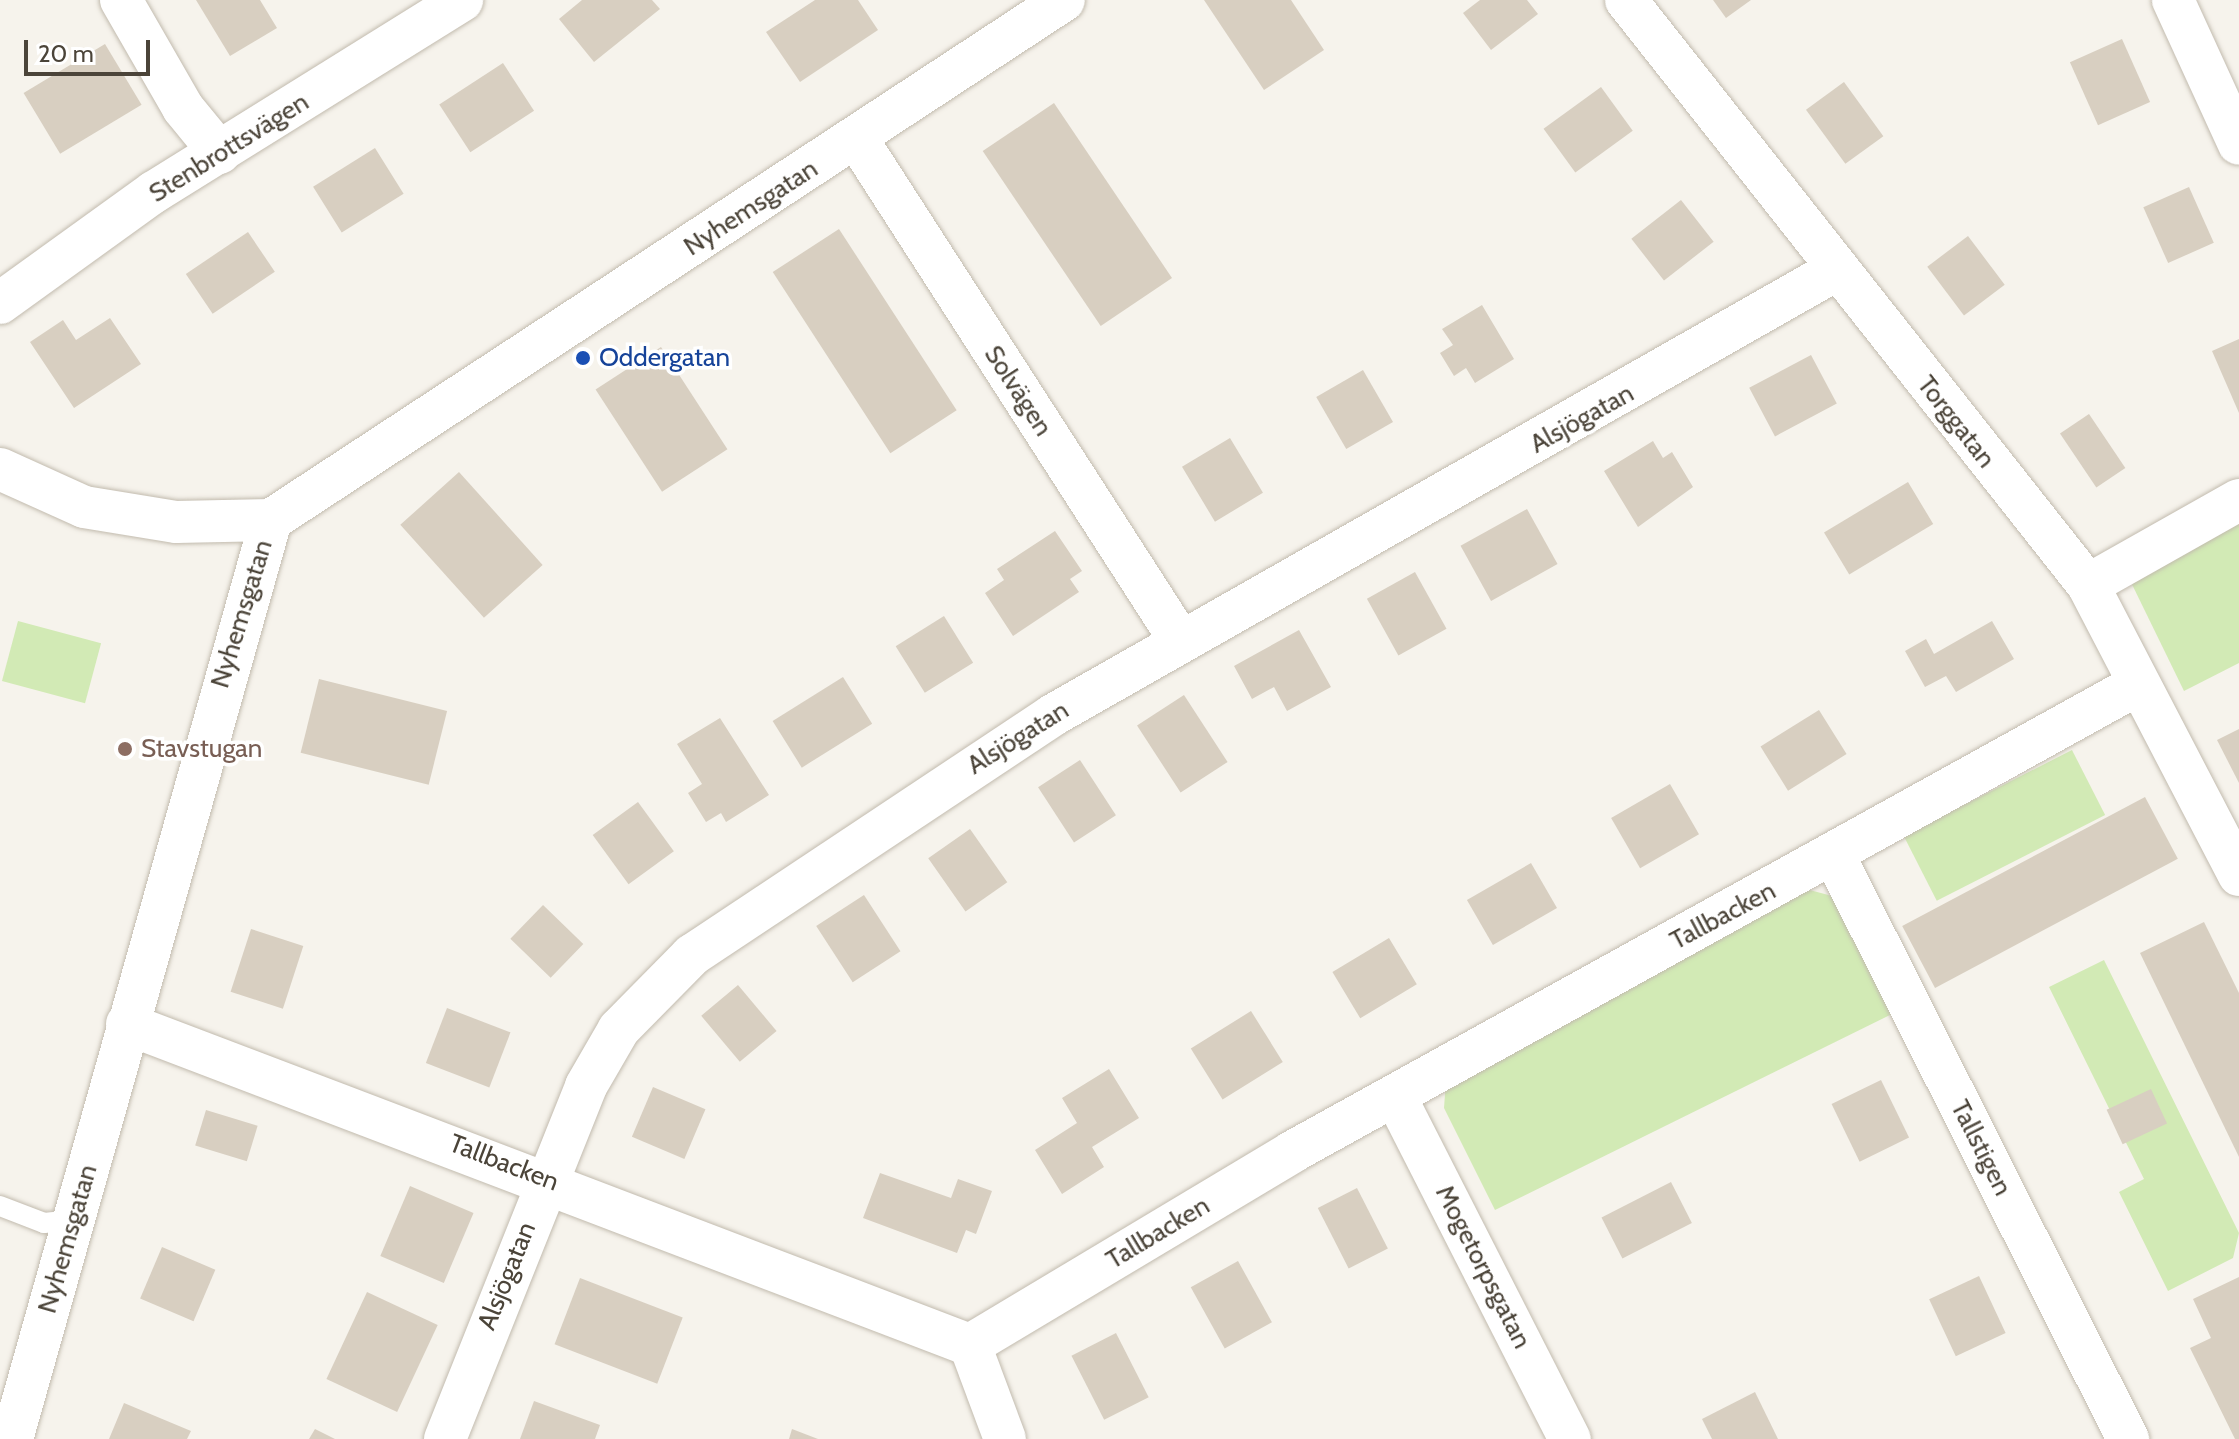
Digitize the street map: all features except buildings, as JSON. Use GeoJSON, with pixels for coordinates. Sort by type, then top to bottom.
{"type":"FeatureCollection","features":[{"type":"Feature","properties":{"kind":"street"},"geometry":{"type":"LineString","coordinates":[[121,0],[183,108],[220,153]]}},
{"type":"Feature","properties":{"kind":"street","name":"Stenbrottsvägen"},"geometry":{"type":"LineString","coordinates":[[0,303],[220,153],[462,0]]}},
{"type":"Feature","properties":{"kind":"street","name":"Nyhemsgatan"},"geometry":{"type":"LineString","coordinates":[[12,1439],[271,520],[857,139],[1064,0]]}},
{"type":"Feature","properties":{"kind":"street","name":"Torggatan"},"geometry":{"type":"LineString","coordinates":[[1626,0],[1836,270],[2088,585],[2137,685],[2239,875]]}},
{"type":"Feature","properties":{"kind":"street"},"geometry":{"type":"LineString","coordinates":[[2184,4],[2239,144]]}},
{"type":"Feature","properties":{"kind":"street","name":"Solvägen"},"geometry":{"type":"LineString","coordinates":[[857,139],[1181,642]]}},
{"type":"Feature","properties":{"kind":"street","name":"Alsjögatan"},"geometry":{"type":"LineString","coordinates":[[445,1439],[547,1179],[619,1029],[692,955],[819,864],[1181,642],[1836,270]]}},
{"type":"Feature","properties":{"kind":"street"},"geometry":{"type":"LineString","coordinates":[[0,469],[84,507],[176,522],[271,520]]}},
{"type":"Feature","properties":{"kind":"street"},"geometry":{"type":"LineString","coordinates":[[2088,585],[2239,500]]}},
{"type":"Feature","properties":{"kind":"street","name":"Tallbacken"},"geometry":{"type":"LineString","coordinates":[[127,1024],[547,1179],[970,1345],[1395,1096],[1835,857],[2137,685]]}},
{"type":"Feature","properties":{"kind":"street","name":"Tallstigen"},"geometry":{"type":"LineString","coordinates":[[1835,857],[2128,1439]]}},
{"type":"Feature","properties":{"kind":"street","name":"Mogetorpsgatan"},"geometry":{"type":"LineString","coordinates":[[1395,1096],[1570,1439]]}},
{"type":"Feature","properties":{"kind":"street"},"geometry":{"type":"LineString","coordinates":[[970,1345],[1005,1439]]}},
{"type":"Feature","properties":{"kind":"lane"},"geometry":{"type":"LineString","coordinates":[[0,1206],[44,1223],[74,1220]]}},
{"type":"Feature","properties":{"kind":"green space"},"geometry":{"type":"Polygon","coordinates":[[[2239,514],[2239,663],[2184,691],[2125,570],[2239,514]]]}},
{"type":"Feature","properties":{"kind":"green space"},"geometry":{"type":"Polygon","coordinates":[[[18,621],[101,643],[85,703],[2,681],[18,621]]]}},
{"type":"Feature","properties":{"kind":"green space"},"geometry":{"type":"Polygon","coordinates":[[[2072,750],[2105,815],[1937,901],[1904,836],[2072,750]]]}},
{"type":"Feature","properties":{"kind":"green space"},"geometry":{"type":"Polygon","coordinates":[[[1806,889],[1832,896],[1892,1014],[1495,1210],[1444,1108],[1446,1081],[1806,889]]]}},
{"type":"Feature","properties":{"kind":"green space"},"geometry":{"type":"Polygon","coordinates":[[[2104,960],[2239,1233],[2233,1258],[2168,1291],[2119,1192],[2144,1179],[2049,987],[2104,960]]]}},
{"type":"Feature","properties":{"kind":"place","name":"Oddergatan"},"geometry":{"type":"Point","coordinates":[583,358]}},
{"type":"Feature","properties":{"kind":"place","name":"Stavstugan"},"geometry":{"type":"Point","coordinates":[125,749]}}]}
